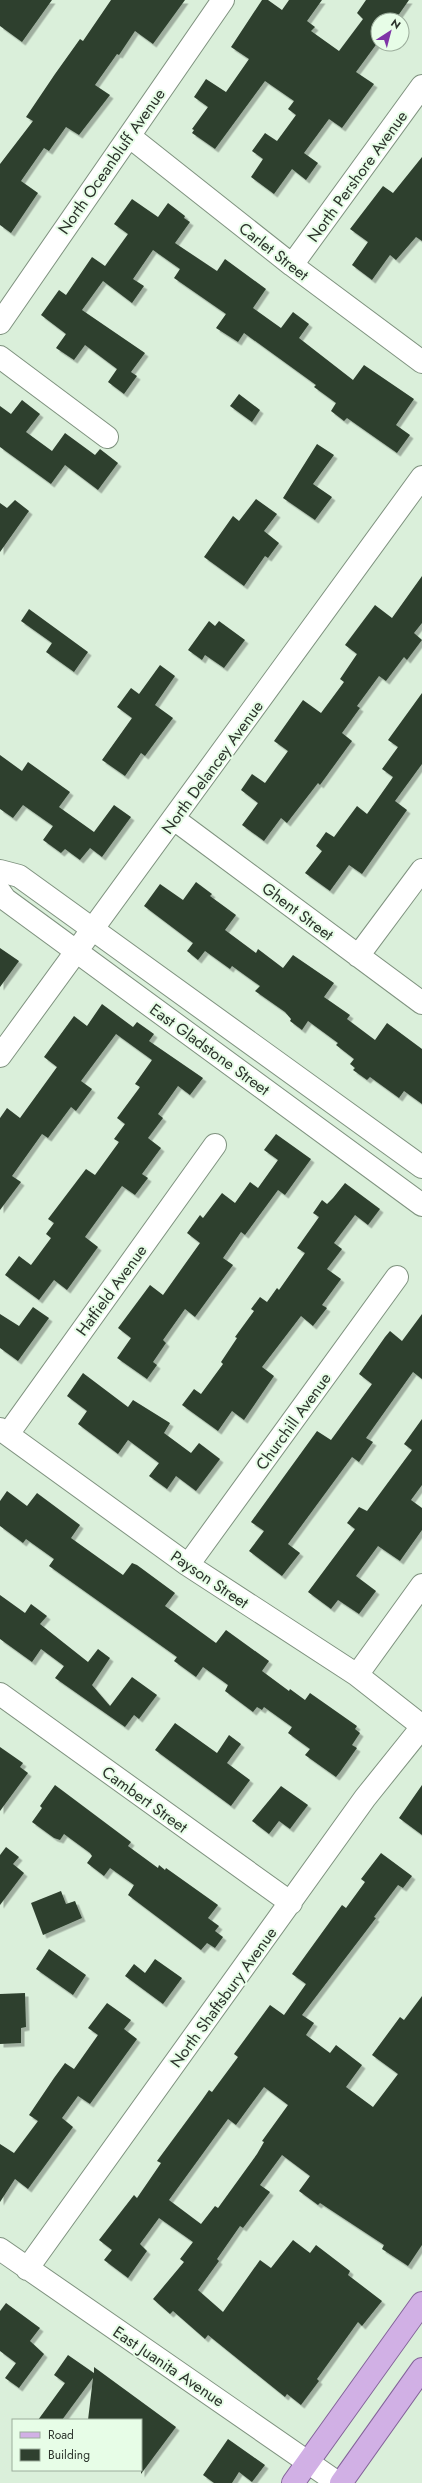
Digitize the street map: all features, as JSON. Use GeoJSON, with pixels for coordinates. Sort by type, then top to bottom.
{"type":"FeatureCollection","features":[{"type":"Feature","properties":{"kind":"main road"},"geometry":{"type":"LineString","coordinates":[[293,2483],[422,2303]]}},
{"type":"Feature","properties":{"kind":"main road"},"geometry":{"type":"LineString","coordinates":[[340,2483],[422,2369]]}},
{"type":"Feature","properties":{"kind":"street","name":"North Oceanbluff Avenue"},"geometry":{"type":"LineString","coordinates":[[0,323],[223,0]]}},
{"type":"Feature","properties":{"kind":"street","name":"North Pershore Avenue"},"geometry":{"type":"LineString","coordinates":[[292,265],[422,86]]}},
{"type":"Feature","properties":{"kind":"street","name":"Carlet Street"},"geometry":{"type":"LineString","coordinates":[[129,136],[292,265],[422,362]]}},
{"type":"Feature","properties":{"kind":"street"},"geometry":{"type":"LineString","coordinates":[[0,357],[107,437]]}},
{"type":"Feature","properties":{"kind":"street","name":"North Delancey Avenue"},"geometry":{"type":"LineString","coordinates":[[0,1056],[422,477]]}},
{"type":"Feature","properties":{"kind":"street","name":"Ghent Street"},"geometry":{"type":"LineString","coordinates":[[174,819],[422,1003]]}},
{"type":"Feature","properties":{"kind":"street"},"geometry":{"type":"LineString","coordinates":[[358,956],[422,870]]}},
{"type":"Feature","properties":{"kind":"street","name":"East Gladstone Street"},"geometry":{"type":"LineString","coordinates":[[0,871],[19,876],[422,1167]]}},
{"type":"Feature","properties":{"kind":"street","name":"East Gladstone Street"},"geometry":{"type":"LineString","coordinates":[[0,892],[5,899],[422,1205]]}},
{"type":"Feature","properties":{"kind":"street","name":"Hatfield Avenue"},"geometry":{"type":"LineString","coordinates":[[4,1431],[215,1145]]}},
{"type":"Feature","properties":{"kind":"street","name":"Churchill Avenue"},"geometry":{"type":"LineString","coordinates":[[188,1565],[398,1278]]}},
{"type":"Feature","properties":{"kind":"street","name":"Payson Street"},"geometry":{"type":"LineString","coordinates":[[4,1431],[188,1565],[357,1675],[422,1726]]}},
{"type":"Feature","properties":{"kind":"street"},"geometry":{"type":"LineString","coordinates":[[357,1675],[422,1585]]}},
{"type":"Feature","properties":{"kind":"street","name":"Cambert Street"},"geometry":{"type":"LineString","coordinates":[[0,1694],[290,1903]]}},
{"type":"Feature","properties":{"kind":"street","name":"North Shaftsbury Avenue"},"geometry":{"type":"LineString","coordinates":[[27,2269],[365,1798],[422,1726]]}},
{"type":"Feature","properties":{"kind":"street","name":"East Juanita Avenue"},"geometry":{"type":"LineString","coordinates":[[0,2249],[340,2483]]}},
{"type":"Feature","properties":{"kind":"building"},"geometry":{"type":"Polygon","coordinates":[[[0,0],[52,0],[22,42],[0,26],[0,0]]]}},
{"type":"Feature","properties":{"kind":"building"},"geometry":{"type":"Polygon","coordinates":[[[111,0],[185,0],[153,44],[135,31],[119,55],[117,54],[95,85],[110,95],[79,135],[66,127],[49,151],[44,148],[21,181],[38,193],[11,233],[0,225],[0,164],[33,121],[26,117],[55,74],[80,39],[83,41],[111,0]]]}},
{"type":"Feature","properties":{"kind":"building"},"geometry":{"type":"Polygon","coordinates":[[[262,0],[268,0],[282,10],[289,0],[322,0],[307,21],[315,27],[311,31],[339,51],[363,19],[357,13],[366,0],[409,0],[401,12],[370,12],[371,52],[356,72],[374,84],[342,128],[329,119],[304,153],[318,163],[306,180],[292,169],[274,194],[251,177],[263,159],[252,151],[265,133],[277,141],[296,115],[288,109],[294,101],[265,81],[215,149],[192,133],[194,130],[192,129],[208,107],[194,97],[206,79],[226,92],[249,59],[231,47],[262,0]]]}},
{"type":"Feature","properties":{"kind":"building"},"geometry":{"type":"Polygon","coordinates":[[[422,157],[422,241],[416,237],[396,260],[390,255],[372,280],[352,265],[368,242],[350,229],[383,186],[393,193],[422,157]]]}},
{"type":"Feature","properties":{"kind":"building"},"geometry":{"type":"Polygon","coordinates":[[[132,199],[158,217],[168,203],[185,216],[184,218],[190,222],[175,243],[217,271],[225,259],[266,289],[253,308],[281,328],[293,312],[309,324],[299,338],[353,380],[364,365],[414,399],[396,425],[410,435],[397,453],[347,418],[344,421],[331,411],[336,403],[314,387],[316,385],[244,333],[238,342],[216,328],[226,314],[174,278],[180,269],[153,250],[133,279],[144,286],[132,303],[103,281],[82,310],[145,353],[131,372],[137,376],[124,394],[108,382],[117,369],[85,345],[74,360],[56,348],[66,334],[41,315],[59,290],[66,295],[92,257],[105,266],[128,234],[114,224],[132,199]]]}},
{"type":"Feature","properties":{"kind":"building"},"geometry":{"type":"Polygon","coordinates":[[[239,394],[260,410],[252,422],[230,406],[239,394]]]}},
{"type":"Feature","properties":{"kind":"building"},"geometry":{"type":"Polygon","coordinates":[[[22,400],[40,414],[26,432],[52,451],[65,433],[95,455],[100,449],[118,463],[98,490],[65,465],[51,484],[0,447],[0,406],[11,414],[22,400]]]}},
{"type":"Feature","properties":{"kind":"building"},"geometry":{"type":"Polygon","coordinates":[[[317,444],[334,455],[313,484],[332,497],[315,520],[283,498],[317,444]]]}},
{"type":"Feature","properties":{"kind":"building"},"geometry":{"type":"Polygon","coordinates":[[[256,499],[277,514],[264,531],[279,543],[268,558],[265,556],[244,586],[204,557],[233,516],[239,521],[256,499]]]}},
{"type":"Feature","properties":{"kind":"building"},"geometry":{"type":"Polygon","coordinates":[[[15,500],[29,511],[0,552],[0,503],[7,508],[15,500]]]}},
{"type":"Feature","properties":{"kind":"building"},"geometry":{"type":"Polygon","coordinates":[[[422,576],[422,623],[414,633],[422,640],[407,660],[404,657],[386,681],[379,676],[357,706],[360,708],[342,733],[352,741],[320,785],[318,783],[287,823],[281,818],[264,841],[242,825],[258,803],[241,790],[252,774],[265,783],[288,751],[274,741],[303,700],[321,713],[344,682],[340,679],[357,654],[345,645],[375,605],[392,618],[422,576]]]}},
{"type":"Feature","properties":{"kind":"building"},"geometry":{"type":"Polygon","coordinates":[[[29,609],[88,652],[74,672],[46,652],[52,643],[21,621],[29,609]]]}},
{"type":"Feature","properties":{"kind":"building"},"geometry":{"type":"Polygon","coordinates":[[[209,621],[215,626],[219,621],[245,640],[224,668],[205,655],[202,660],[188,650],[209,621]]]}},
{"type":"Feature","properties":{"kind":"building"},"geometry":{"type":"Polygon","coordinates":[[[160,665],[175,676],[155,705],[173,718],[145,756],[141,753],[125,776],[102,760],[132,718],[117,707],[131,688],[139,694],[160,665]]]}},
{"type":"Feature","properties":{"kind":"building"},"geometry":{"type":"Polygon","coordinates":[[[422,693],[422,764],[395,801],[407,810],[362,874],[349,865],[330,891],[305,873],[322,851],[316,846],[326,832],[334,837],[357,806],[367,814],[391,780],[393,777],[382,769],[398,747],[388,740],[422,693]]]}},
{"type":"Feature","properties":{"kind":"building"},"geometry":{"type":"Polygon","coordinates":[[[0,755],[22,771],[28,762],[70,792],[59,807],[94,832],[114,805],[131,817],[102,857],[90,848],[80,860],[65,849],[61,853],[43,840],[53,826],[23,805],[13,818],[0,809],[0,755]]]}},
{"type":"Feature","properties":{"kind":"building"},"geometry":{"type":"Polygon","coordinates":[[[196,882],[212,894],[210,896],[236,915],[225,930],[256,953],[258,949],[283,968],[293,955],[334,983],[324,997],[350,1015],[347,1019],[375,1040],[387,1023],[422,1049],[422,1104],[404,1091],[399,1098],[370,1077],[367,1080],[353,1070],[355,1068],[350,1064],[354,1059],[336,1045],[338,1043],[308,1021],[302,1030],[290,1021],[291,1019],[285,1012],[255,991],[260,986],[232,966],[230,969],[205,951],[198,960],[187,951],[193,943],[144,906],[160,884],[183,900],[196,882]]]}},
{"type":"Feature","properties":{"kind":"building"},"geometry":{"type":"Polygon","coordinates":[[[0,948],[19,961],[0,987],[0,948]]]}},
{"type":"Feature","properties":{"kind":"building"},"geometry":{"type":"Polygon","coordinates":[[[102,1004],[133,1027],[137,1022],[154,1034],[149,1041],[203,1078],[190,1095],[178,1086],[158,1114],[163,1118],[148,1138],[161,1148],[142,1174],[148,1178],[135,1195],[122,1186],[85,1237],[98,1247],[67,1290],[54,1280],[39,1300],[5,1275],[19,1256],[31,1265],[51,1238],[46,1234],[54,1223],[48,1219],[86,1169],[95,1175],[119,1142],[114,1139],[125,1124],[117,1118],[140,1087],[135,1084],[152,1060],[116,1034],[81,1081],[92,1089],[76,1111],[71,1107],[48,1138],[42,1134],[12,1176],[21,1182],[0,1210],[0,1118],[7,1108],[20,1118],[57,1067],[44,1057],[74,1016],[87,1026],[102,1004]]]}},
{"type":"Feature","properties":{"kind":"building"},"geometry":{"type":"Polygon","coordinates":[[[276,1134],[311,1159],[285,1195],[278,1190],[245,1235],[241,1232],[223,1258],[233,1265],[195,1317],[185,1309],[163,1340],[166,1343],[153,1362],[157,1365],[147,1379],[117,1358],[131,1338],[118,1328],[150,1285],[163,1295],[200,1243],[187,1233],[200,1215],[203,1218],[222,1193],[235,1203],[250,1182],[258,1188],[278,1160],[264,1150],[276,1134]]]}},
{"type":"Feature","properties":{"kind":"building"},"geometry":{"type":"Polygon","coordinates":[[[345,1183],[380,1209],[368,1225],[355,1215],[334,1243],[342,1249],[327,1269],[341,1279],[322,1305],[327,1308],[313,1326],[301,1316],[262,1367],[274,1376],[244,1420],[232,1411],[218,1431],[182,1405],[194,1389],[201,1394],[223,1364],[221,1362],[237,1338],[235,1337],[254,1311],[251,1309],[260,1297],[267,1302],[277,1288],[279,1290],[305,1253],[297,1248],[319,1217],[313,1213],[322,1200],[327,1204],[345,1183]]]}},
{"type":"Feature","properties":{"kind":"building"},"geometry":{"type":"Polygon","coordinates":[[[33,1307],[49,1318],[18,1361],[0,1348],[0,1314],[19,1326],[33,1307]]]}},
{"type":"Feature","properties":{"kind":"building"},"geometry":{"type":"Polygon","coordinates":[[[422,1314],[422,1379],[413,1372],[366,1438],[373,1442],[359,1462],[352,1457],[288,1544],[300,1553],[282,1576],[249,1551],[264,1531],[251,1522],[317,1431],[331,1440],[372,1384],[359,1374],[385,1337],[390,1331],[402,1341],[422,1314]]]}},
{"type":"Feature","properties":{"kind":"building"},"geometry":{"type":"Polygon","coordinates":[[[83,1373],[128,1407],[133,1400],[170,1423],[164,1433],[191,1453],[199,1443],[220,1459],[196,1491],[176,1476],[167,1489],[149,1476],[159,1463],[128,1440],[118,1454],[78,1424],[87,1411],[67,1396],[83,1373]]]}},
{"type":"Feature","properties":{"kind":"building"},"geometry":{"type":"Polygon","coordinates":[[[422,1419],[422,1485],[411,1500],[422,1508],[422,1530],[400,1561],[378,1546],[356,1576],[376,1591],[359,1614],[338,1600],[331,1609],[308,1592],[355,1529],[347,1523],[359,1507],[367,1511],[412,1450],[404,1444],[422,1419]]]}},
{"type":"Feature","properties":{"kind":"building"},"geometry":{"type":"Polygon","coordinates":[[[7,1491],[27,1506],[37,1493],[80,1525],[71,1538],[123,1575],[132,1563],[137,1565],[175,1593],[165,1606],[216,1643],[226,1630],[269,1661],[262,1671],[289,1691],[290,1689],[305,1700],[310,1693],[357,1726],[355,1729],[360,1733],[352,1745],[357,1748],[336,1777],[305,1755],[310,1749],[288,1733],[292,1727],[264,1707],[262,1710],[257,1707],[253,1712],[225,1691],[228,1685],[203,1667],[196,1677],[174,1661],[177,1657],[49,1566],[54,1559],[26,1539],[23,1543],[0,1526],[0,1501],[7,1491]]]}},
{"type":"Feature","properties":{"kind":"building"},"geometry":{"type":"Polygon","coordinates":[[[0,1595],[25,1613],[31,1604],[47,1616],[40,1624],[88,1662],[98,1649],[110,1658],[92,1685],[110,1706],[132,1677],[157,1695],[139,1719],[134,1715],[125,1727],[55,1678],[64,1666],[41,1649],[32,1662],[0,1639],[0,1595]]]}},
{"type":"Feature","properties":{"kind":"building"},"geometry":{"type":"Polygon","coordinates":[[[175,1723],[217,1753],[229,1735],[241,1744],[227,1763],[250,1780],[231,1806],[155,1750],[175,1723]]]}},
{"type":"Feature","properties":{"kind":"building"},"geometry":{"type":"Polygon","coordinates":[[[0,1747],[23,1763],[20,1767],[28,1773],[0,1811],[0,1747]]]}},
{"type":"Feature","properties":{"kind":"building"},"geometry":{"type":"Polygon","coordinates":[[[55,1785],[131,1842],[128,1846],[158,1868],[159,1865],[165,1870],[166,1868],[218,1905],[208,1918],[219,1926],[215,1931],[223,1937],[215,1948],[207,1943],[201,1950],[128,1895],[134,1885],[110,1868],[104,1876],[87,1863],[92,1856],[90,1853],[64,1834],[60,1840],[54,1838],[32,1822],[42,1808],[40,1806],[55,1785]]]}},
{"type":"Feature","properties":{"kind":"building"},"geometry":{"type":"Polygon","coordinates":[[[422,1785],[422,1835],[399,1818],[422,1785]]]}},
{"type":"Feature","properties":{"kind":"building"},"geometry":{"type":"Polygon","coordinates":[[[281,1786],[308,1805],[290,1829],[279,1821],[269,1834],[252,1821],[281,1786]]]}},
{"type":"Feature","properties":{"kind":"building"},"geometry":{"type":"Polygon","coordinates":[[[6,1847],[19,1857],[13,1864],[24,1873],[0,1905],[0,1855],[6,1847]]]}},
{"type":"Feature","properties":{"kind":"building"},"geometry":{"type":"Polygon","coordinates":[[[381,1853],[412,1876],[403,1888],[398,1885],[374,1917],[376,1918],[302,2015],[314,2023],[306,2035],[330,2053],[336,2045],[362,2065],[346,2087],[373,2107],[398,2074],[372,2055],[400,2017],[404,2020],[422,1996],[422,2245],[408,2266],[382,2249],[384,2245],[320,2203],[318,2205],[299,2191],[310,2176],[282,2155],[260,2185],[270,2192],[243,2228],[240,2226],[217,2259],[219,2261],[198,2290],[223,2312],[260,2260],[271,2268],[293,2240],[310,2253],[316,2245],[350,2271],[348,2275],[382,2301],[362,2326],[358,2322],[317,2379],[319,2381],[301,2405],[287,2394],[285,2397],[208,2335],[205,2339],[173,2311],[170,2314],[153,2299],[184,2262],[180,2259],[193,2242],[159,2218],[140,2244],[147,2251],[128,2278],[104,2260],[112,2250],[99,2240],[134,2195],[137,2198],[161,2163],[157,2161],[209,2090],[212,2092],[238,2057],[234,2054],[270,2005],[284,2015],[306,1984],[292,1974],[342,1905],[346,1908],[365,1882],[361,1879],[381,1853]],[[264,2087],[236,2125],[228,2119],[169,2200],[201,2224],[215,2206],[218,2208],[257,2154],[264,2142],[262,2141],[288,2105],[264,2087]]]}},
{"type":"Feature","properties":{"kind":"building"},"geometry":{"type":"Polygon","coordinates":[[[61,1891],[66,1904],[75,1901],[82,1918],[43,1935],[31,1903],[61,1891]]]}},
{"type":"Feature","properties":{"kind":"building"},"geometry":{"type":"Polygon","coordinates":[[[49,1949],[86,1975],[73,1995],[36,1969],[49,1949]]]}},
{"type":"Feature","properties":{"kind":"building"},"geometry":{"type":"Polygon","coordinates":[[[155,1959],[182,1978],[163,2004],[125,1976],[134,1964],[145,1973],[155,1959]]]}},
{"type":"Feature","properties":{"kind":"building"},"geometry":{"type":"Polygon","coordinates":[[[25,1993],[26,2027],[21,2028],[21,2043],[0,2044],[0,1994],[25,1993]]]}},
{"type":"Feature","properties":{"kind":"building"},"geometry":{"type":"Polygon","coordinates":[[[107,2003],[131,2020],[124,2029],[137,2039],[90,2104],[78,2096],[62,2118],[73,2127],[28,2189],[15,2179],[0,2202],[0,2144],[14,2153],[38,2121],[29,2115],[54,2078],[65,2063],[74,2069],[98,2035],[88,2028],[107,2003]]]}},
{"type":"Feature","properties":{"kind":"building"},"geometry":{"type":"Polygon","coordinates":[[[6,2303],[40,2328],[30,2341],[44,2354],[19,2388],[5,2378],[16,2363],[0,2351],[0,2311],[6,2303]]]}},
{"type":"Feature","properties":{"kind":"building"},"geometry":{"type":"Polygon","coordinates":[[[68,2355],[94,2373],[94,2367],[176,2427],[141,2474],[142,2419],[88,2419],[93,2378],[63,2419],[39,2419],[65,2383],[54,2375],[68,2355]]]}},
{"type":"Feature","properties":{"kind":"building"},"geometry":{"type":"Polygon","coordinates":[[[228,2439],[265,2465],[252,2482],[239,2472],[232,2483],[214,2483],[203,2475],[228,2439]]]}}]}
